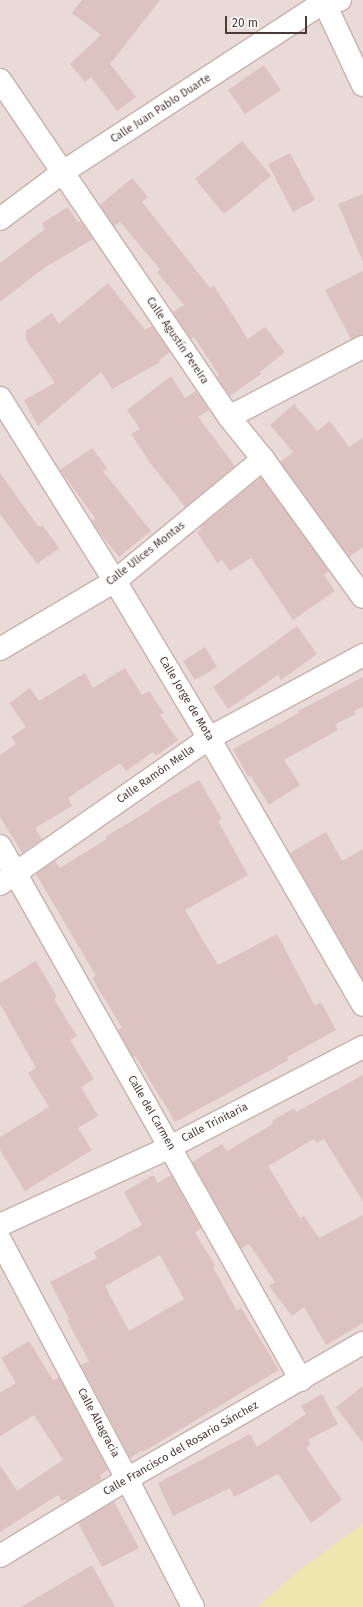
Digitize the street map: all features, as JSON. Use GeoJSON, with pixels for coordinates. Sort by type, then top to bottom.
{"type":"FeatureCollection","features":[{"type":"Feature","properties":{"kind":"street"},"geometry":{"type":"LineString","coordinates":[[329,1],[363,85]]}},
{"type":"Feature","properties":{"kind":"street","name":"Calle Juan Pablo Duarte"},"geometry":{"type":"LineString","coordinates":[[0,219],[63,172],[329,1]]}},
{"type":"Feature","properties":{"kind":"street","name":"Calle Agustín Pereira"},"geometry":{"type":"LineString","coordinates":[[0,80],[229,418],[263,459],[363,597]]}},
{"type":"Feature","properties":{"kind":"street"},"geometry":{"type":"LineString","coordinates":[[229,418],[363,347]]}},
{"type":"Feature","properties":{"kind":"street","name":"Calle Jorge de Mota"},"geometry":{"type":"LineString","coordinates":[[0,398],[115,581],[209,738],[363,1005]]}},
{"type":"Feature","properties":{"kind":"street","name":"Calle Ulices Montas"},"geometry":{"type":"LineString","coordinates":[[0,649],[115,581],[263,459]]}},
{"type":"Feature","properties":{"kind":"street","name":"Calle Ramón Mella"},"geometry":{"type":"LineString","coordinates":[[7,879],[209,738],[363,655]]}},
{"type":"Feature","properties":{"kind":"street","name":"Calle del Carmen"},"geometry":{"type":"LineString","coordinates":[[0,846],[7,879],[170,1147],[301,1380]]}},
{"type":"Feature","properties":{"kind":"street","name":"Calle Trinitaria"},"geometry":{"type":"LineString","coordinates":[[0,1225],[170,1147],[363,1046]]}},
{"type":"Feature","properties":{"kind":"street","name":"Calle Altagracia"},"geometry":{"type":"LineString","coordinates":[[0,1240],[193,1607]]}},
{"type":"Feature","properties":{"kind":"street","name":"Calle Francisco del Rosario Sánchez"},"geometry":{"type":"LineString","coordinates":[[0,1556],[127,1479],[301,1380],[363,1342]]}},
{"type":"Feature","properties":{"kind":"shaded area"},"geometry":{"type":"Polygon","coordinates":[[[0,0],[363,0],[363,1607],[0,1607],[0,0]]]}},
{"type":"Feature","properties":{"kind":"shaded area"},"geometry":{"type":"Polygon","coordinates":[[[363,1524],[363,1607],[257,1607],[298,1571],[363,1524]]]}},
{"type":"Feature","properties":{"kind":"building"},"geometry":{"type":"Polygon","coordinates":[[[82,0],[160,0],[110,64],[136,97],[117,111],[91,77],[85,82],[70,64],[101,35],[72,13],[82,0]]]}},
{"type":"Feature","properties":{"kind":"building"},"geometry":{"type":"Polygon","coordinates":[[[264,65],[281,90],[245,114],[228,90],[264,65]]]}},
{"type":"Feature","properties":{"kind":"building"},"geometry":{"type":"Polygon","coordinates":[[[242,141],[271,176],[224,214],[195,179],[242,141]]]}},
{"type":"Feature","properties":{"kind":"building"},"geometry":{"type":"Polygon","coordinates":[[[290,153],[315,200],[293,212],[268,164],[290,153]]]}},
{"type":"Feature","properties":{"kind":"building"},"geometry":{"type":"Polygon","coordinates":[[[132,178],[148,197],[142,202],[210,288],[214,286],[248,339],[265,327],[285,352],[260,372],[261,374],[230,396],[217,377],[219,375],[194,337],[191,339],[173,312],[184,305],[157,272],[160,269],[120,222],[114,226],[100,205],[132,178]]]}},
{"type":"Feature","properties":{"kind":"building"},"geometry":{"type":"Polygon","coordinates":[[[363,194],[363,262],[338,204],[363,194]]]}},
{"type":"Feature","properties":{"kind":"building"},"geometry":{"type":"Polygon","coordinates":[[[68,207],[78,223],[80,221],[93,239],[44,268],[0,302],[0,263],[45,229],[42,223],[68,207]]]}},
{"type":"Feature","properties":{"kind":"building"},"geometry":{"type":"Polygon","coordinates":[[[363,271],[363,335],[351,339],[325,290],[363,271]]]}},
{"type":"Feature","properties":{"kind":"building"},"geometry":{"type":"Polygon","coordinates":[[[108,283],[145,330],[152,326],[170,352],[159,360],[160,362],[112,389],[101,372],[38,426],[24,400],[55,383],[26,340],[26,331],[52,313],[59,324],[108,283]]]}},
{"type":"Feature","properties":{"kind":"building"},"geometry":{"type":"Polygon","coordinates":[[[171,376],[185,398],[196,391],[209,410],[198,417],[235,466],[185,507],[151,464],[131,434],[140,429],[127,410],[171,376]]]}},
{"type":"Feature","properties":{"kind":"building"},"geometry":{"type":"Polygon","coordinates":[[[294,404],[317,431],[330,421],[349,447],[363,438],[363,547],[349,557],[280,462],[293,452],[270,425],[294,404]]]}},
{"type":"Feature","properties":{"kind":"building"},"geometry":{"type":"Polygon","coordinates":[[[92,448],[107,468],[103,471],[151,531],[119,557],[99,532],[92,521],[95,518],[60,470],[92,448]]]}},
{"type":"Feature","properties":{"kind":"building"},"geometry":{"type":"Polygon","coordinates":[[[0,473],[38,526],[43,526],[59,548],[37,564],[0,514],[0,473]]]}},
{"type":"Feature","properties":{"kind":"building"},"geometry":{"type":"Polygon","coordinates":[[[261,477],[329,571],[324,575],[335,591],[293,620],[251,558],[230,571],[222,560],[217,563],[197,532],[201,529],[200,527],[261,477]]]}},
{"type":"Feature","properties":{"kind":"building"},"geometry":{"type":"Polygon","coordinates":[[[297,626],[317,654],[281,680],[278,675],[228,709],[213,687],[297,626]]]}},
{"type":"Feature","properties":{"kind":"building"},"geometry":{"type":"Polygon","coordinates":[[[205,647],[217,667],[195,680],[183,661],[205,647]]]}},
{"type":"Feature","properties":{"kind":"building"},"geometry":{"type":"Polygon","coordinates":[[[125,668],[142,695],[149,691],[164,713],[160,715],[178,740],[156,756],[153,752],[126,771],[120,763],[68,798],[72,806],[35,828],[42,839],[22,853],[0,817],[0,755],[16,744],[11,737],[26,727],[9,703],[30,688],[39,701],[85,673],[93,688],[125,668]]]}},
{"type":"Feature","properties":{"kind":"building"},"geometry":{"type":"Polygon","coordinates":[[[363,677],[363,707],[354,711],[356,714],[335,724],[338,730],[284,760],[300,785],[269,805],[250,775],[248,777],[233,749],[299,713],[298,711],[363,677]]]}},
{"type":"Feature","properties":{"kind":"building"},"geometry":{"type":"Polygon","coordinates":[[[199,780],[222,819],[218,821],[248,875],[185,910],[218,965],[277,934],[315,1006],[321,1002],[336,1030],[287,1057],[289,1060],[175,1122],[135,1056],[133,1057],[118,1030],[122,1028],[92,978],[96,976],[36,874],[55,861],[60,868],[107,839],[105,837],[150,810],[149,809],[199,780]]]}},
{"type":"Feature","properties":{"kind":"building"},"geometry":{"type":"Polygon","coordinates":[[[326,832],[342,861],[363,849],[363,980],[290,853],[326,832]]]}},
{"type":"Feature","properties":{"kind":"building"},"geometry":{"type":"Polygon","coordinates":[[[36,961],[57,997],[54,999],[77,1036],[70,1040],[94,1079],[81,1087],[98,1116],[78,1128],[92,1150],[25,1191],[0,1150],[0,1137],[49,1107],[28,1073],[36,1068],[0,1004],[0,983],[36,961]]]}},
{"type":"Feature","properties":{"kind":"building"},"geometry":{"type":"Polygon","coordinates":[[[363,1075],[363,1201],[324,1139],[316,1143],[314,1139],[268,1166],[300,1218],[304,1216],[319,1238],[363,1215],[363,1323],[326,1345],[304,1307],[292,1316],[269,1286],[275,1282],[249,1244],[241,1249],[192,1162],[222,1144],[227,1151],[273,1124],[272,1121],[294,1108],[296,1112],[363,1075]]]}},
{"type":"Feature","properties":{"kind":"building"},"geometry":{"type":"Polygon","coordinates":[[[153,1175],[158,1183],[171,1175],[201,1228],[195,1233],[215,1265],[213,1267],[237,1311],[241,1308],[279,1370],[143,1452],[142,1450],[130,1458],[81,1365],[89,1361],[67,1320],[69,1319],[50,1282],[97,1258],[94,1252],[142,1225],[124,1192],[153,1175]],[[160,1255],[105,1286],[129,1331],[184,1299],[160,1255]]]}},
{"type":"Feature","properties":{"kind":"building"},"geometry":{"type":"Polygon","coordinates":[[[29,1341],[53,1380],[59,1377],[108,1470],[100,1475],[102,1479],[66,1501],[66,1499],[62,1502],[58,1495],[0,1532],[0,1465],[17,1491],[63,1460],[34,1415],[0,1436],[0,1393],[16,1383],[1,1358],[29,1341]]]}},
{"type":"Feature","properties":{"kind":"building"},"geometry":{"type":"Polygon","coordinates":[[[363,1386],[363,1443],[336,1407],[363,1386]]]}},
{"type":"Feature","properties":{"kind":"building"},"geometry":{"type":"Polygon","coordinates":[[[322,1394],[338,1424],[308,1440],[311,1444],[306,1448],[342,1500],[311,1523],[278,1474],[234,1497],[230,1488],[173,1516],[158,1483],[250,1434],[257,1447],[306,1414],[301,1406],[322,1394]]]}},
{"type":"Feature","properties":{"kind":"building"},"geometry":{"type":"Polygon","coordinates":[[[114,1502],[139,1548],[102,1567],[78,1523],[114,1502]]]}},
{"type":"Feature","properties":{"kind":"building"},"geometry":{"type":"Polygon","coordinates":[[[92,1565],[115,1607],[21,1607],[92,1565]]]}}]}
